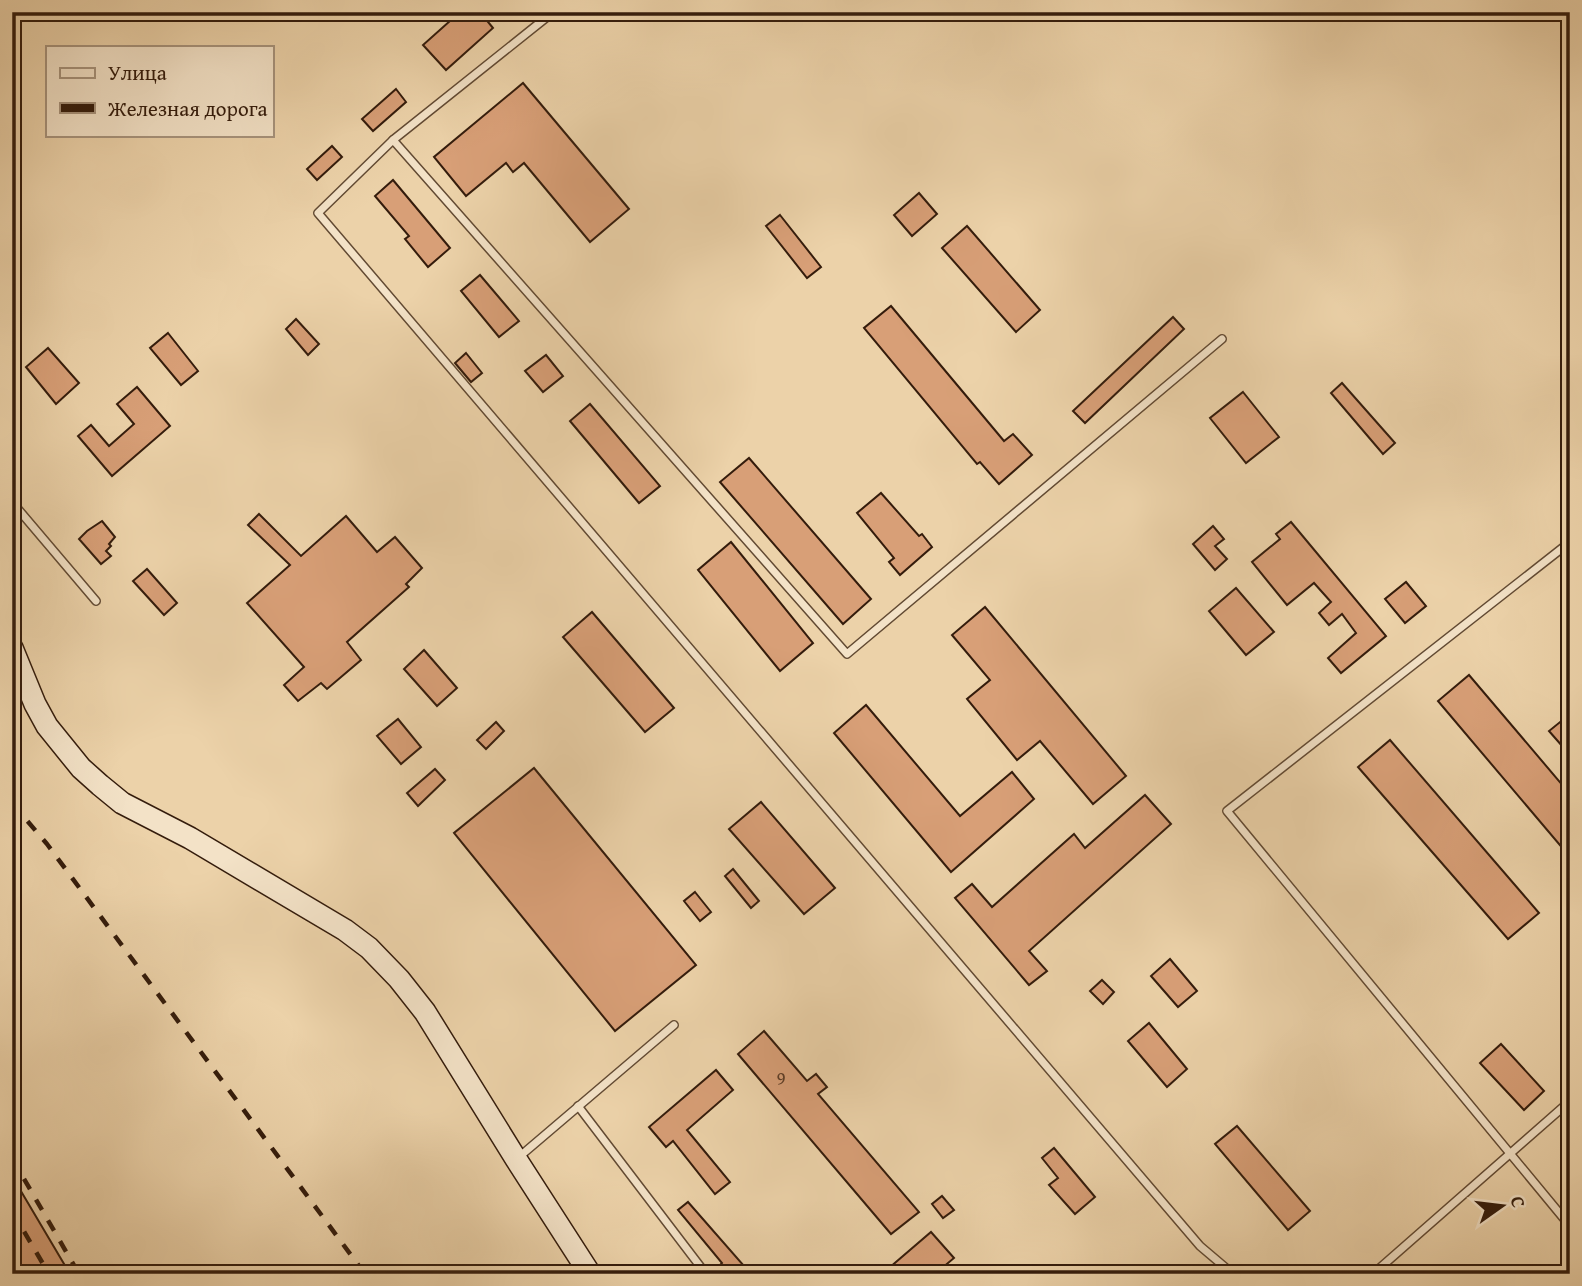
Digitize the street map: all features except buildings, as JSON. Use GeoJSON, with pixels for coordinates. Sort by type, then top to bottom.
{"type":"FeatureCollection","features":[{"type":"Feature","properties":{"kind":"street"},"geometry":{"type":"LineString","coordinates":[[12,649],[47,726],[81,768],[100,785],[122,803],[190,838],[322,915],[369,948],[399,979],[425,1012],[590,1274]]}},
{"type":"Feature","properties":{"kind":"lane"},"geometry":{"type":"LineString","coordinates":[[544,12],[547,16],[393,140],[318,213],[1200,1246],[1233,1274]]}},
{"type":"Feature","properties":{"kind":"lane"},"geometry":{"type":"LineString","coordinates":[[393,140],[847,654],[1222,339]]}},
{"type":"Feature","properties":{"kind":"lane"},"geometry":{"type":"LineString","coordinates":[[12,502],[96,601]]}},
{"type":"Feature","properties":{"kind":"lane"},"geometry":{"type":"LineString","coordinates":[[1570,542],[1227,811],[1570,1226]]}},
{"type":"Feature","properties":{"kind":"lane"},"geometry":{"type":"LineString","coordinates":[[516,1159],[674,1025]]}},
{"type":"Feature","properties":{"kind":"lane"},"geometry":{"type":"LineString","coordinates":[[1373,1274],[1570,1101]]}},
{"type":"Feature","properties":{"kind":"lane"},"geometry":{"type":"LineString","coordinates":[[578,1106],[706,1274]]}},
{"type":"Feature","properties":{"kind":"railway"},"geometry":{"type":"LineString","coordinates":[[12,803],[47,844],[365,1274]]}},
{"type":"Feature","properties":{"kind":"railway"},"geometry":{"type":"LineString","coordinates":[[12,1158],[79,1274]]}},
{"type":"Feature","properties":{"kind":"railway"},"geometry":{"type":"LineString","coordinates":[[12,1211],[49,1274]]}}]}
